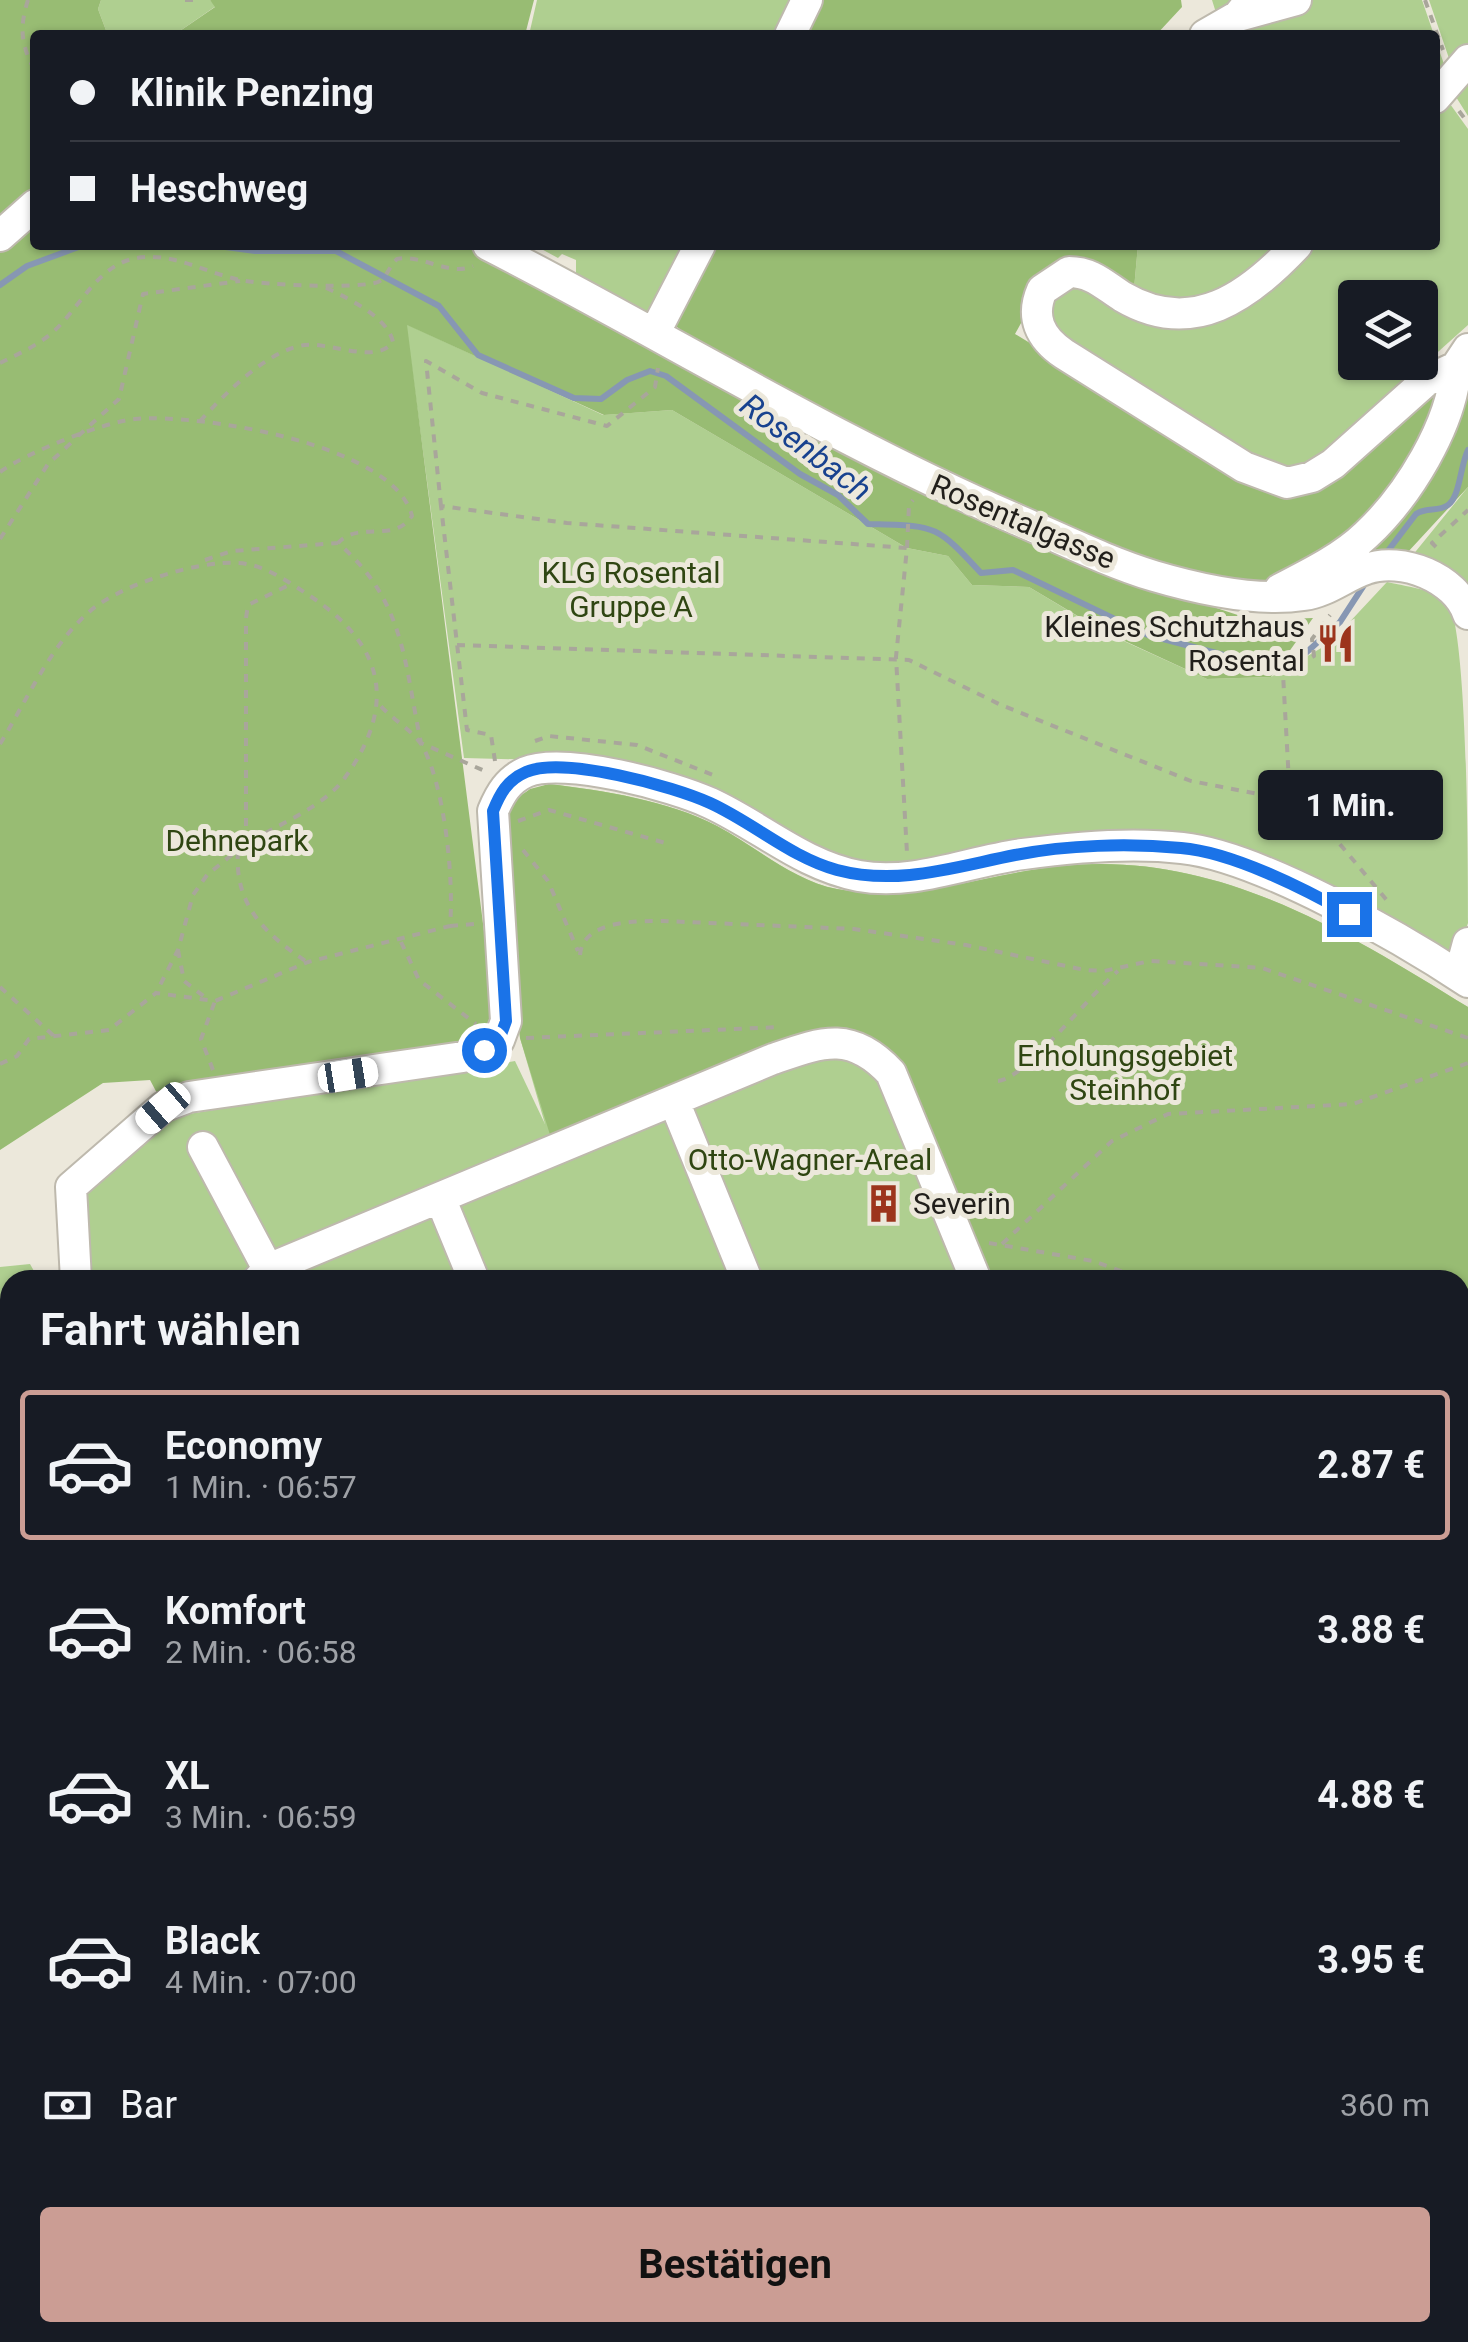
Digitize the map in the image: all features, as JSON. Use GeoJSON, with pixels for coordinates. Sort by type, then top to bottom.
{"type":"FeatureCollection","features":[{"type":"Feature","properties":{"kind":"street"},"geometry":{"type":"LineString","coordinates":[[792,30],[807,0]]}},
{"type":"Feature","properties":{"kind":"street"},"geometry":{"type":"LineString","coordinates":[[1213,30],[1245,8],[1264,12],[1296,0]]}},
{"type":"Feature","properties":{"kind":"street"},"geometry":{"type":"LineString","coordinates":[[0,236],[30,209]]}},
{"type":"Feature","properties":{"kind":"street","name":"Rosentalgasse"},"geometry":{"type":"LineString","coordinates":[[497,250],[655,332],[909,473],[1130,568],[1209,588],[1269,596],[1318,592],[1382,567],[1446,583],[1462,600],[1468,614]]}},
{"type":"Feature","properties":{"kind":"street"},"geometry":{"type":"LineString","coordinates":[[655,332],[697,250]]}},
{"type":"Feature","properties":{"kind":"street"},"geometry":{"type":"LineString","coordinates":[[1291,250],[1243,294],[1213,310],[1184,316],[1156,312],[1094,276],[1068,272],[1042,290],[1036,320],[1046,339],[1064,354],[1260,477],[1288,483],[1322,472],[1426,381],[1462,358]]}},
{"type":"Feature","properties":{"kind":"street"},"geometry":{"type":"LineString","coordinates":[[1269,596],[1335,558],[1386,515],[1442,424],[1462,358]]}},
{"type":"Feature","properties":{"kind":"street"},"geometry":{"type":"LineString","coordinates":[[75,1270],[71,1187],[163,1108],[190,1097],[463,1057],[499,1040],[506,1021],[493,811],[504,789],[525,772],[548,768],[641,782],[708,802],[815,864],[859,876],[908,858],[1075,848],[1184,848],[1319,897],[1464,979],[1468,942]]}},
{"type":"Feature","properties":{"kind":"street"},"geometry":{"type":"LineString","coordinates":[[275,1270],[816,1044],[852,1044],[890,1073],[972,1270]]}},
{"type":"Feature","properties":{"kind":"street"},"geometry":{"type":"LineString","coordinates":[[674,1101],[742,1270]]}},
{"type":"Feature","properties":{"kind":"street"},"geometry":{"type":"LineString","coordinates":[[202,1147],[261,1270]]}},
{"type":"Feature","properties":{"kind":"street"},"geometry":{"type":"LineString","coordinates":[[441,1200],[470,1270]]}},
{"type":"Feature","properties":{"kind":"path"},"geometry":{"type":"LineString","coordinates":[[28,0],[20,23],[22,42],[30,59]]}},
{"type":"Feature","properties":{"kind":"path"},"geometry":{"type":"LineString","coordinates":[[185,0],[194,0]]}},
{"type":"Feature","properties":{"kind":"path"},"geometry":{"type":"LineString","coordinates":[[1425,0],[1435,30]]}},
{"type":"Feature","properties":{"kind":"path"},"geometry":{"type":"LineString","coordinates":[[1440,44],[1452,79]]}},
{"type":"Feature","properties":{"kind":"path"},"geometry":{"type":"LineString","coordinates":[[0,539],[48,464],[119,398],[143,294],[243,281],[320,285],[383,279],[391,265],[408,257],[468,270],[488,250]]}},
{"type":"Feature","properties":{"kind":"path"},"geometry":{"type":"LineString","coordinates":[[0,362],[51,334],[90,288],[115,266],[132,259],[157,256],[243,281]]}},
{"type":"Feature","properties":{"kind":"path"},"geometry":{"type":"LineString","coordinates":[[200,421],[274,358],[300,346],[323,344],[376,353],[387,350],[393,342],[390,332],[349,299],[320,285]]}},
{"type":"Feature","properties":{"kind":"path"},"geometry":{"type":"LineString","coordinates":[[504,789],[491,736],[467,730],[426,362],[482,393],[607,426],[655,387],[654,379]]}},
{"type":"Feature","properties":{"kind":"path"},"geometry":{"type":"LineString","coordinates":[[0,472],[43,448],[110,424],[133,420],[200,421],[312,444],[378,476],[404,496],[412,516],[406,526],[381,532],[362,530],[338,543],[232,550],[92,608],[65,635],[0,744]]}},
{"type":"Feature","properties":{"kind":"path"},"geometry":{"type":"LineString","coordinates":[[908,858],[896,657],[909,505]]}},
{"type":"Feature","properties":{"kind":"path"},"geometry":{"type":"LineString","coordinates":[[440,506],[567,522],[907,548]]}},
{"type":"Feature","properties":{"kind":"path"},"geometry":{"type":"LineString","coordinates":[[1444,556],[1432,543],[1468,510]]}},
{"type":"Feature","properties":{"kind":"path"},"geometry":{"type":"LineString","coordinates":[[156,993],[215,1001],[308,962],[402,942],[450,926],[442,816],[421,743],[400,630],[390,604],[372,577],[338,543]]}},
{"type":"Feature","properties":{"kind":"path"},"geometry":{"type":"LineString","coordinates":[[200,562],[242,562],[291,584],[354,628],[368,650],[378,703],[394,724],[421,743],[483,767],[504,789]]}},
{"type":"Feature","properties":{"kind":"path"},"geometry":{"type":"LineString","coordinates":[[246,844],[248,605],[291,584]]}},
{"type":"Feature","properties":{"kind":"path"},"geometry":{"type":"LineString","coordinates":[[1290,800],[1283,674],[1314,656],[1312,639]]}},
{"type":"Feature","properties":{"kind":"path"},"geometry":{"type":"LineString","coordinates":[[457,645],[896,657],[1001,705],[1191,780],[1290,800],[1313,812],[1390,903],[1389,913]]}},
{"type":"Feature","properties":{"kind":"path"},"geometry":{"type":"LineString","coordinates":[[0,1064],[16,1056],[29,1039],[109,1030],[156,993],[178,950],[192,895],[207,874],[343,781],[366,739],[378,703]]}},
{"type":"Feature","properties":{"kind":"path"},"geometry":{"type":"LineString","coordinates":[[530,744],[549,736],[637,745],[710,770],[723,780]]}},
{"type":"Feature","properties":{"kind":"path"},"geometry":{"type":"LineString","coordinates":[[514,824],[525,816],[548,810],[669,844]]}},
{"type":"Feature","properties":{"kind":"path"},"geometry":{"type":"LineString","coordinates":[[515,840],[548,881],[580,955],[583,941],[593,932],[638,921],[854,929],[966,944],[1069,968],[1122,968],[1150,961],[1262,968],[1468,1038]]}},
{"type":"Feature","properties":{"kind":"path"},"geometry":{"type":"LineString","coordinates":[[238,851],[252,916],[262,930],[308,962]]}},
{"type":"Feature","properties":{"kind":"path"},"geometry":{"type":"LineString","coordinates":[[402,942],[418,980],[439,1000],[499,1040],[805,1026],[816,1044]]}},
{"type":"Feature","properties":{"kind":"path"},"geometry":{"type":"LineString","coordinates":[[178,950],[184,981],[195,993],[215,1001]]}},
{"type":"Feature","properties":{"kind":"path"},"geometry":{"type":"LineString","coordinates":[[998,1081],[1022,1072],[1065,1021],[1122,968]]}},
{"type":"Feature","properties":{"kind":"path"},"geometry":{"type":"LineString","coordinates":[[0,988],[55,1037]]}},
{"type":"Feature","properties":{"kind":"path"},"geometry":{"type":"LineString","coordinates":[[215,1001],[202,1026],[203,1052],[232,1092]]}},
{"type":"Feature","properties":{"kind":"path"},"geometry":{"type":"LineString","coordinates":[[1002,1244],[1112,1141],[1168,1114],[1353,1104],[1395,1085],[1468,1063]]}},
{"type":"Feature","properties":{"kind":"path"},"geometry":{"type":"LineString","coordinates":[[960,1240],[1093,1261],[1118,1270]]}},
{"type":"Feature","properties":{"kind":"green space","name":"Dehnepark"},"geometry":{"type":"Polygon","coordinates":[[[0,0],[101,0],[98,9],[106,30],[30,30],[30,250],[473,250],[631,340],[655,343],[1134,581],[1253,620],[1313,618],[1271,677],[1207,679],[1103,631],[1029,587],[972,585],[948,556],[907,548],[672,410],[604,415],[407,325],[494,1010],[491,1021],[469,1041],[158,1095],[150,1080],[103,1083],[0,1150],[0,0]]]}},
{"type":"Feature","properties":{"kind":"green space"},"geometry":{"type":"Polygon","coordinates":[[[101,0],[210,0],[216,6],[181,30],[106,30],[98,9],[101,0]]]}},
{"type":"Feature","properties":{"kind":"green space"},"geometry":{"type":"Polygon","coordinates":[[[210,0],[534,0],[526,30],[181,30],[215,7],[210,0]]]}},
{"type":"Feature","properties":{"kind":"green space"},"geometry":{"type":"Polygon","coordinates":[[[537,0],[799,0],[784,30],[530,30],[537,0]]]}},
{"type":"Feature","properties":{"kind":"green space"},"geometry":{"type":"Polygon","coordinates":[[[821,0],[1181,0],[1182,7],[1161,30],[801,30],[821,0]]]}},
{"type":"Feature","properties":{"kind":"green space"},"geometry":{"type":"Polygon","coordinates":[[[1212,0],[1422,0],[1432,30],[1221,30],[1212,0]]]}},
{"type":"Feature","properties":{"kind":"green space"},"geometry":{"type":"Polygon","coordinates":[[[1429,0],[1468,0],[1468,116],[1451,89],[1453,70],[1429,0]]]}},
{"type":"Feature","properties":{"kind":"green space"},"geometry":{"type":"Polygon","coordinates":[[[1440,53],[1448,75],[1445,97],[1468,129],[1468,325],[1438,352],[1438,280],[1338,280],[1338,380],[1407,380],[1313,464],[1276,470],[1062,338],[1053,326],[1049,308],[1062,286],[1134,289],[1138,250],[1440,250],[1440,53]]]}},
{"type":"Feature","properties":{"kind":"green space"},"geometry":{"type":"Polygon","coordinates":[[[543,250],[686,250],[655,313],[639,315],[576,285],[576,260],[562,254],[558,258],[543,250]]]}},
{"type":"Feature","properties":{"kind":"green space"},"geometry":{"type":"Polygon","coordinates":[[[706,250],[1138,250],[1134,289],[1090,263],[1054,263],[1015,334],[1271,490],[1431,395],[1439,400],[1417,450],[1350,540],[1280,579],[1253,583],[1161,568],[913,464],[704,351],[676,326],[679,305],[706,250]]]}},
{"type":"Feature","properties":{"kind":"green space","name":"KLG Rosental Gruppe A"},"geometry":{"type":"Polygon","coordinates":[[[406,324],[603,415],[672,410],[907,548],[948,556],[972,585],[1029,587],[1104,632],[1207,679],[1271,677],[1330,643],[1387,582],[1447,600],[1454,619],[1463,700],[1468,923],[1463,937],[1445,955],[1186,836],[912,867],[839,861],[582,761],[464,758],[406,324]]]}},
{"type":"Feature","properties":{"kind":"green space"},"geometry":{"type":"Polygon","coordinates":[[[1468,394],[1468,487],[1407,553],[1356,563],[1453,429],[1468,394]]]}},
{"type":"Feature","properties":{"kind":"green space"},"geometry":{"type":"Polygon","coordinates":[[[1468,487],[1468,591],[1412,556],[1468,487]]]}},
{"type":"Feature","properties":{"kind":"green space","name":"Erholungsgebiet Steinhof"},"geometry":{"type":"Polygon","coordinates":[[[549,784],[678,809],[717,826],[805,878],[837,889],[922,890],[1061,866],[1118,864],[1172,870],[1224,883],[1325,924],[1468,1007],[1468,1270],[91,1270],[86,1191],[170,1117],[515,1061],[545,1124],[520,1038],[500,834],[522,794],[549,784]]]}},
{"type":"Feature","properties":{"kind":"green space","name":"Erholungsgebiet Steinhof"},"geometry":{"type":"Polygon","coordinates":[[[549,784],[678,809],[717,826],[805,878],[837,889],[922,890],[1061,866],[1118,864],[1172,870],[1224,883],[1325,924],[1468,1007],[1468,1270],[983,1270],[868,1040],[551,1138],[520,1038],[500,834],[515,800],[530,789],[549,784]]]}},
{"type":"Feature","properties":{"kind":"green space"},"geometry":{"type":"Polygon","coordinates":[[[30,1264],[33,1270],[0,1270],[30,1264]]]}},
{"type":"Feature","properties":{"kind":"waterway","name":"Rosenbach"},"geometry":{"type":"LineString","coordinates":[[0,285],[27,266],[70,250]]}},
{"type":"Feature","properties":{"kind":"waterway","name":"Rosenbach"},"geometry":{"type":"LineString","coordinates":[[248,250],[336,251],[439,306],[478,355],[574,398],[601,399],[627,380],[650,371],[666,376],[800,474],[838,495],[868,524],[932,530],[981,573],[1013,570],[1148,635],[1258,664],[1298,660],[1340,622],[1366,582]]}},
{"type":"Feature","properties":{"kind":"waterway","name":"Rosenbach"},"geometry":{"type":"LineString","coordinates":[[1384,556],[1416,514],[1452,501],[1468,450]]}},
{"type":"Feature","properties":{"kind":"place","name":"Kleines Schutzhaus Rosental"},"geometry":{"type":"Point","coordinates":[1335,644]}},
{"type":"Feature","properties":{"kind":"place","name":"Severin"},"geometry":{"type":"Point","coordinates":[883,1204]}},
{"type":"Feature","properties":{"kind":"route"},"geometry":{"type":"LineString","coordinates":[[484,1050],[499,1040],[506,1021],[493,811],[506,786],[536,769],[564,768],[676,791],[736,816],[815,864],[859,876],[909,877],[1020,854],[1075,848],[1184,848],[1286,883],[1349,914]]}},
{"type":"Feature","properties":{"kind":"park label","name":"Otto-Wagner-Areal"},"geometry":{"type":"Point","coordinates":[810,1160]}}]}
